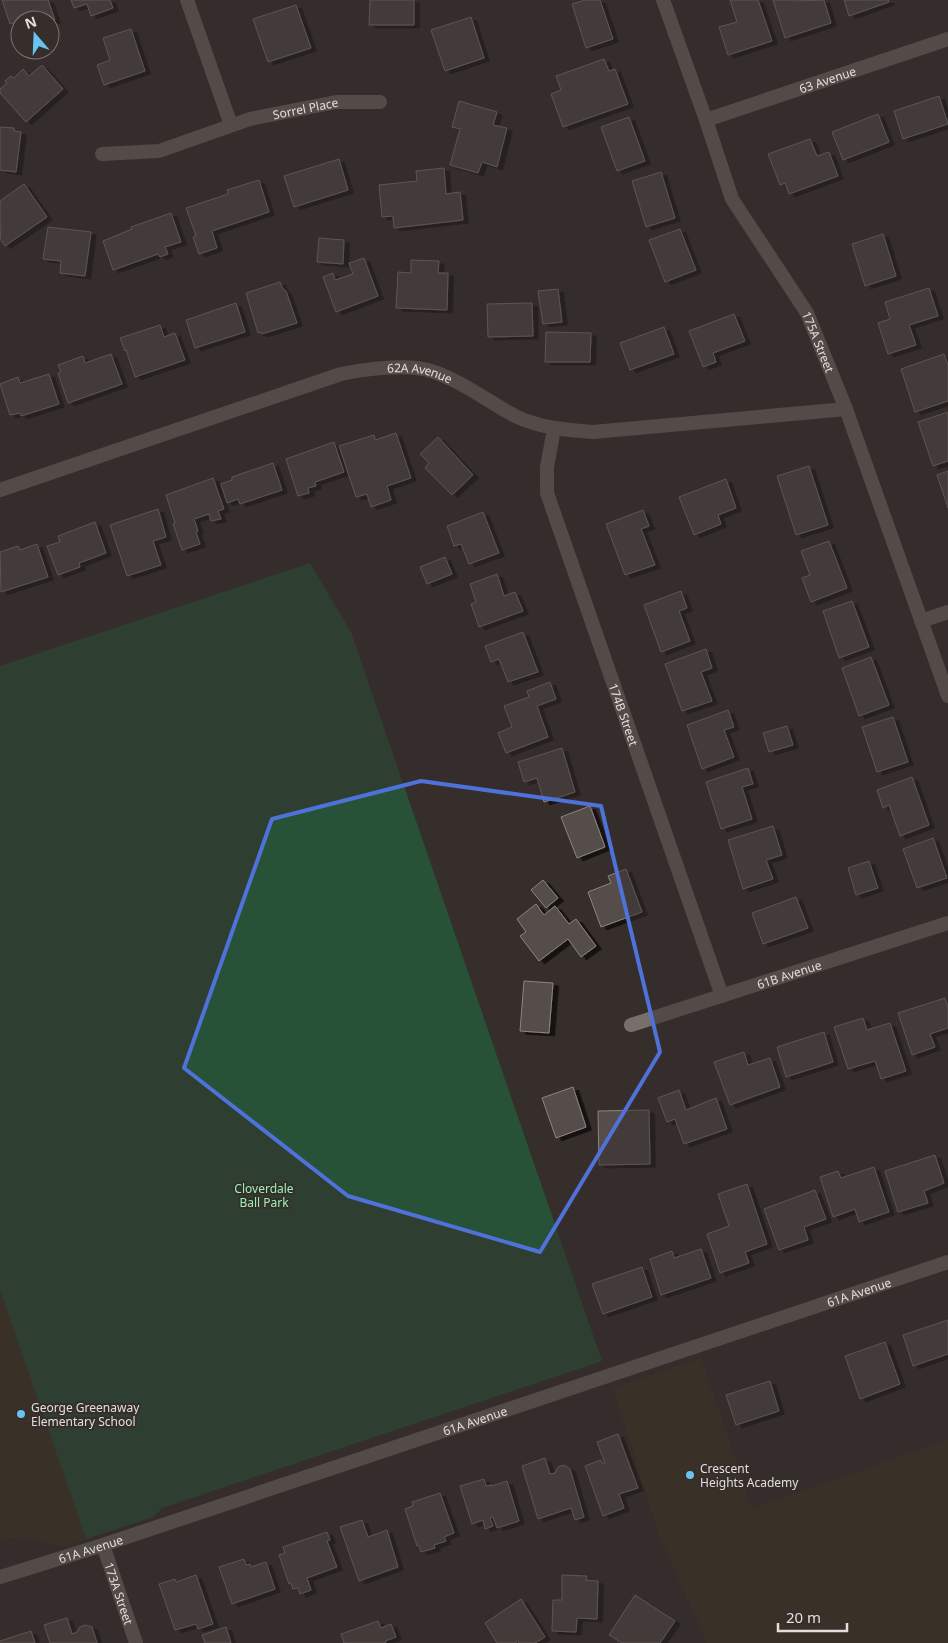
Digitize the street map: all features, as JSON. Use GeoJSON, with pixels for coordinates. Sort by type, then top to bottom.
{"type":"FeatureCollection","features":[{"type":"Feature","properties":{"kind":"street"},"geometry":{"type":"LineString","coordinates":[[187,0],[231,125]]}},
{"type":"Feature","properties":{"kind":"street","name":"175A Street"},"geometry":{"type":"LineString","coordinates":[[663,0],[732,199],[807,313],[846,409],[948,696]]}},
{"type":"Feature","properties":{"kind":"street","name":"63 Avenue"},"geometry":{"type":"LineString","coordinates":[[706,120],[948,39]]}},
{"type":"Feature","properties":{"kind":"street","name":"Sorrel Place"},"geometry":{"type":"LineString","coordinates":[[102,154],[159,150],[250,119],[336,102],[380,102]]}},
{"type":"Feature","properties":{"kind":"street","name":"62A Avenue"},"geometry":{"type":"LineString","coordinates":[[0,490],[341,374],[393,367],[427,370],[456,382],[517,417],[554,429],[593,432],[846,409]]}},
{"type":"Feature","properties":{"kind":"street","name":"174B Street"},"geometry":{"type":"LineString","coordinates":[[554,429],[547,467],[548,493],[722,996]]}},
{"type":"Feature","properties":{"kind":"street"},"geometry":{"type":"LineString","coordinates":[[922,621],[948,612]]}},
{"type":"Feature","properties":{"kind":"street","name":"61B Avenue"},"geometry":{"type":"LineString","coordinates":[[631,1024],[948,923]]}},
{"type":"Feature","properties":{"kind":"street","name":"61A Avenue"},"geometry":{"type":"LineString","coordinates":[[0,1577],[103,1545],[948,1262]]}},
{"type":"Feature","properties":{"kind":"street","name":"173A Street"},"geometry":{"type":"LineString","coordinates":[[103,1545],[136,1643]]}},
{"type":"Feature","properties":{"kind":"highlighted area"},"geometry":{"type":"Polygon","coordinates":[[[421,781],[601,806],[660,1052],[540,1252],[348,1196],[184,1068],[272,819],[421,781]]]}},
{"type":"Feature","properties":{"kind":"shaded area","name":"George Greenaway Elementary School"},"geometry":{"type":"Polygon","coordinates":[[[0,1290],[86,1539],[63,1546],[56,1546],[24,1537],[0,1539],[0,1290]]]}},
{"type":"Feature","properties":{"kind":"shaded area","name":"Crescent Heights Academy"},"geometry":{"type":"Polygon","coordinates":[[[701,1358],[752,1509],[948,1440],[948,1643],[707,1643],[660,1537],[613,1388],[701,1358]]]}},
{"type":"Feature","properties":{"kind":"green space","name":"Cloverdale Ball Park"},"geometry":{"type":"Polygon","coordinates":[[[310,563],[351,632],[602,1361],[162,1508],[153,1517],[86,1539],[0,1290],[0,666],[310,563]]]}},
{"type":"Feature","properties":{"kind":"building"},"geometry":{"type":"Polygon","coordinates":[[[2,0],[48,0],[52,10],[10,10],[10,24],[2,0]]]}},
{"type":"Feature","properties":{"kind":"building"},"geometry":{"type":"Polygon","coordinates":[[[71,0],[110,0],[113,8],[91,16],[87,4],[74,8],[71,0]]]}},
{"type":"Feature","properties":{"kind":"building"},"geometry":{"type":"Polygon","coordinates":[[[370,0],[414,0],[414,25],[369,25],[370,0]]]}},
{"type":"Feature","properties":{"kind":"building"},"geometry":{"type":"Polygon","coordinates":[[[585,0],[600,0],[613,39],[586,48],[572,4],[585,0]]]}},
{"type":"Feature","properties":{"kind":"building"},"geometry":{"type":"Polygon","coordinates":[[[730,0],[758,0],[772,41],[728,55],[719,27],[737,22],[730,0]]]}},
{"type":"Feature","properties":{"kind":"building"},"geometry":{"type":"Polygon","coordinates":[[[773,0],[824,0],[831,23],[785,38],[773,0]]]}},
{"type":"Feature","properties":{"kind":"building"},"geometry":{"type":"Polygon","coordinates":[[[844,0],[888,0],[889,2],[849,16],[844,0]]]}},
{"type":"Feature","properties":{"kind":"building"},"geometry":{"type":"Polygon","coordinates":[[[296,5],[311,48],[268,62],[253,19],[296,5]]]}},
{"type":"Feature","properties":{"kind":"building"},"geometry":{"type":"Polygon","coordinates":[[[471,17],[484,58],[445,71],[431,30],[471,17]]]}},
{"type":"Feature","properties":{"kind":"building"},"geometry":{"type":"Polygon","coordinates":[[[131,29],[145,71],[104,85],[97,65],[110,60],[103,38],[131,29]]]}},
{"type":"Feature","properties":{"kind":"building"},"geometry":{"type":"Polygon","coordinates":[[[604,59],[609,71],[615,69],[628,104],[563,127],[551,94],[561,90],[556,76],[604,59]]]}},
{"type":"Feature","properties":{"kind":"building"},"geometry":{"type":"Polygon","coordinates":[[[42,65],[63,89],[26,122],[0,93],[0,89],[7,83],[5,81],[11,76],[14,78],[23,69],[29,76],[42,65]]]}},
{"type":"Feature","properties":{"kind":"building"},"geometry":{"type":"Polygon","coordinates":[[[939,96],[948,124],[903,139],[894,111],[939,96]]]}},
{"type":"Feature","properties":{"kind":"building"},"geometry":{"type":"Polygon","coordinates":[[[459,101],[497,112],[493,125],[507,128],[497,167],[482,162],[478,173],[450,165],[460,129],[452,127],[459,101]]]}},
{"type":"Feature","properties":{"kind":"building"},"geometry":{"type":"Polygon","coordinates":[[[878,114],[889,142],[843,160],[832,132],[878,114]]]}},
{"type":"Feature","properties":{"kind":"building"},"geometry":{"type":"Polygon","coordinates":[[[629,117],[645,161],[617,171],[601,127],[629,117]]]}},
{"type":"Feature","properties":{"kind":"building"},"geometry":{"type":"Polygon","coordinates":[[[0,127],[14,128],[14,131],[21,132],[16,172],[0,170],[0,127]]]}},
{"type":"Feature","properties":{"kind":"building"},"geometry":{"type":"Polygon","coordinates":[[[810,139],[817,156],[829,152],[838,176],[789,194],[785,183],[780,185],[768,154],[810,139]]]}},
{"type":"Feature","properties":{"kind":"building"},"geometry":{"type":"Polygon","coordinates":[[[339,159],[348,190],[294,207],[284,176],[339,159]]]}},
{"type":"Feature","properties":{"kind":"building"},"geometry":{"type":"Polygon","coordinates":[[[444,168],[446,194],[460,192],[463,220],[394,228],[393,216],[382,217],[379,185],[417,181],[416,171],[444,168]]]}},
{"type":"Feature","properties":{"kind":"building"},"geometry":{"type":"Polygon","coordinates":[[[661,172],[675,218],[646,227],[632,181],[661,172]]]}},
{"type":"Feature","properties":{"kind":"building"},"geometry":{"type":"Polygon","coordinates":[[[259,180],[269,212],[212,231],[217,248],[199,254],[193,237],[196,236],[186,208],[228,194],[227,190],[259,180]]]}},
{"type":"Feature","properties":{"kind":"building"},"geometry":{"type":"Polygon","coordinates":[[[24,184],[47,217],[5,246],[0,239],[0,201],[24,184]]]}},
{"type":"Feature","properties":{"kind":"building"},"geometry":{"type":"Polygon","coordinates":[[[171,213],[181,242],[165,247],[168,254],[160,257],[158,254],[113,270],[103,241],[132,229],[131,227],[171,213]]]}},
{"type":"Feature","properties":{"kind":"building"},"geometry":{"type":"Polygon","coordinates":[[[48,227],[91,232],[85,276],[60,273],[61,261],[43,259],[48,227]]]}},
{"type":"Feature","properties":{"kind":"building"},"geometry":{"type":"Polygon","coordinates":[[[680,229],[696,270],[665,282],[649,240],[680,229]]]}},
{"type":"Feature","properties":{"kind":"building"},"geometry":{"type":"Polygon","coordinates":[[[883,234],[896,276],[865,286],[852,244],[883,234]]]}},
{"type":"Feature","properties":{"kind":"building"},"geometry":{"type":"Polygon","coordinates":[[[319,238],[344,240],[343,264],[317,262],[319,238]]]}},
{"type":"Feature","properties":{"kind":"building"},"geometry":{"type":"Polygon","coordinates":[[[364,258],[378,296],[336,312],[323,277],[333,273],[335,280],[353,274],[349,263],[364,258]]]}},
{"type":"Feature","properties":{"kind":"building"},"geometry":{"type":"Polygon","coordinates":[[[411,260],[439,261],[438,273],[448,273],[447,310],[396,308],[398,272],[411,273],[411,260]]]}},
{"type":"Feature","properties":{"kind":"building"},"geometry":{"type":"Polygon","coordinates":[[[280,282],[286,291],[297,323],[262,334],[261,332],[258,333],[246,293],[280,282]]]}},
{"type":"Feature","properties":{"kind":"building"},"geometry":{"type":"Polygon","coordinates":[[[929,288],[938,316],[909,325],[916,345],[888,354],[878,323],[890,319],[885,302],[929,288]]]}},
{"type":"Feature","properties":{"kind":"building"},"geometry":{"type":"Polygon","coordinates":[[[558,289],[562,322],[543,324],[538,291],[558,289]]]}},
{"type":"Feature","properties":{"kind":"building"},"geometry":{"type":"Polygon","coordinates":[[[236,303],[245,332],[195,348],[186,320],[236,303]]]}},
{"type":"Feature","properties":{"kind":"building"},"geometry":{"type":"Polygon","coordinates":[[[532,303],[533,336],[488,337],[487,304],[532,303]]]}},
{"type":"Feature","properties":{"kind":"building"},"geometry":{"type":"Polygon","coordinates":[[[734,314],[745,341],[713,353],[716,362],[703,367],[689,331],[734,314]]]}},
{"type":"Feature","properties":{"kind":"building"},"geometry":{"type":"Polygon","coordinates":[[[160,325],[164,337],[175,333],[185,360],[135,377],[120,338],[160,325]]]}},
{"type":"Feature","properties":{"kind":"building"},"geometry":{"type":"Polygon","coordinates":[[[664,327],[674,354],[630,370],[620,343],[664,327]]]}},
{"type":"Feature","properties":{"kind":"building"},"geometry":{"type":"Polygon","coordinates":[[[546,332],[591,333],[590,362],[545,362],[546,332]]]}},
{"type":"Feature","properties":{"kind":"building"},"geometry":{"type":"Polygon","coordinates":[[[111,354],[122,384],[68,403],[58,373],[61,372],[58,365],[83,356],[85,363],[111,354]]]}},
{"type":"Feature","properties":{"kind":"building"},"geometry":{"type":"Polygon","coordinates":[[[944,354],[948,365],[948,401],[915,412],[901,369],[944,354]]]}},
{"type":"Feature","properties":{"kind":"building"},"geometry":{"type":"Polygon","coordinates":[[[49,374],[59,404],[21,416],[20,413],[10,415],[0,384],[18,377],[20,383],[49,374]]]}},
{"type":"Feature","properties":{"kind":"building"},"geometry":{"type":"Polygon","coordinates":[[[948,412],[948,461],[933,466],[918,422],[948,412]]]}},
{"type":"Feature","properties":{"kind":"building"},"geometry":{"type":"Polygon","coordinates":[[[396,433],[411,478],[387,486],[391,500],[371,507],[367,494],[356,497],[339,446],[374,435],[375,440],[396,433]]]}},
{"type":"Feature","properties":{"kind":"building"},"geometry":{"type":"Polygon","coordinates":[[[438,437],[473,475],[452,495],[425,468],[429,463],[420,454],[438,437]]]}},
{"type":"Feature","properties":{"kind":"building"},"geometry":{"type":"Polygon","coordinates":[[[334,442],[344,472],[315,482],[316,486],[308,488],[309,493],[298,496],[286,459],[334,442]]]}},
{"type":"Feature","properties":{"kind":"building"},"geometry":{"type":"Polygon","coordinates":[[[273,463],[282,490],[240,504],[238,499],[227,503],[221,484],[232,480],[232,477],[273,463]]]}},
{"type":"Feature","properties":{"kind":"building"},"geometry":{"type":"Polygon","coordinates":[[[809,466],[828,525],[796,535],[777,476],[809,466]]]}},
{"type":"Feature","properties":{"kind":"building"},"geometry":{"type":"Polygon","coordinates":[[[948,471],[948,508],[937,475],[948,471]]]}},
{"type":"Feature","properties":{"kind":"building"},"geometry":{"type":"Polygon","coordinates":[[[213,478],[224,509],[218,511],[221,519],[211,521],[209,514],[194,519],[200,544],[182,550],[166,495],[213,478]]]}},
{"type":"Feature","properties":{"kind":"building"},"geometry":{"type":"Polygon","coordinates":[[[726,479],[736,508],[718,515],[721,524],[694,535],[679,497],[726,479]]]}},
{"type":"Feature","properties":{"kind":"building"},"geometry":{"type":"Polygon","coordinates":[[[158,509],[166,537],[153,541],[161,565],[127,576],[110,525],[158,509]]]}},
{"type":"Feature","properties":{"kind":"building"},"geometry":{"type":"Polygon","coordinates":[[[643,510],[649,526],[641,529],[655,565],[625,575],[606,524],[643,510]]]}},
{"type":"Feature","properties":{"kind":"building"},"geometry":{"type":"Polygon","coordinates":[[[483,512],[499,553],[469,564],[461,544],[454,546],[447,526],[483,512]]]}},
{"type":"Feature","properties":{"kind":"building"},"geometry":{"type":"Polygon","coordinates":[[[95,522],[106,553],[79,563],[80,567],[58,575],[47,546],[60,542],[58,536],[95,522]]]}},
{"type":"Feature","properties":{"kind":"building"},"geometry":{"type":"Polygon","coordinates":[[[829,541],[847,588],[811,602],[802,578],[810,575],[801,551],[829,541]]]}},
{"type":"Feature","properties":{"kind":"building"},"geometry":{"type":"Polygon","coordinates":[[[37,544],[48,577],[1,592],[0,552],[18,546],[20,550],[37,544]]]}},
{"type":"Feature","properties":{"kind":"building"},"geometry":{"type":"Polygon","coordinates":[[[445,557],[452,574],[427,584],[420,567],[445,557]]]}},
{"type":"Feature","properties":{"kind":"building"},"geometry":{"type":"Polygon","coordinates":[[[497,574],[504,596],[515,592],[523,611],[479,627],[471,604],[476,602],[470,584],[497,574]]]}},
{"type":"Feature","properties":{"kind":"building"},"geometry":{"type":"Polygon","coordinates":[[[681,591],[687,608],[679,611],[690,641],[661,652],[644,605],[681,591]]]}},
{"type":"Feature","properties":{"kind":"building"},"geometry":{"type":"Polygon","coordinates":[[[852,601],[869,647],[839,658],[823,611],[852,601]]]}},
{"type":"Feature","properties":{"kind":"building"},"geometry":{"type":"Polygon","coordinates":[[[523,632],[538,672],[508,682],[499,659],[491,662],[485,646],[523,632]]]}},
{"type":"Feature","properties":{"kind":"building"},"geometry":{"type":"Polygon","coordinates":[[[706,649],[712,668],[701,672],[712,701],[682,711],[665,664],[706,649]]]}},
{"type":"Feature","properties":{"kind":"building"},"geometry":{"type":"Polygon","coordinates":[[[871,657],[889,705],[859,716],[842,668],[871,657]]]}},
{"type":"Feature","properties":{"kind":"building"},"geometry":{"type":"Polygon","coordinates":[[[550,682],[556,699],[537,706],[548,737],[506,753],[498,733],[512,727],[504,706],[529,697],[527,691],[550,682]]]}},
{"type":"Feature","properties":{"kind":"building"},"geometry":{"type":"Polygon","coordinates":[[[728,710],[734,727],[724,730],[734,757],[702,769],[687,725],[728,710]]]}},
{"type":"Feature","properties":{"kind":"building"},"geometry":{"type":"Polygon","coordinates":[[[893,717],[908,762],[877,772],[862,727],[893,717]]]}},
{"type":"Feature","properties":{"kind":"building"},"geometry":{"type":"Polygon","coordinates":[[[787,726],[793,745],[769,752],[763,733],[787,726]]]}},
{"type":"Feature","properties":{"kind":"building"},"geometry":{"type":"Polygon","coordinates":[[[562,748],[575,792],[544,802],[537,778],[524,782],[518,762],[562,748]]]}},
{"type":"Feature","properties":{"kind":"building"},"geometry":{"type":"Polygon","coordinates":[[[748,768],[753,784],[742,787],[752,819],[721,829],[706,782],[748,768]]]}},
{"type":"Feature","properties":{"kind":"building"},"geometry":{"type":"Polygon","coordinates":[[[912,777],[929,825],[900,836],[889,805],[883,808],[877,790],[912,777]]]}},
{"type":"Feature","properties":{"kind":"building"},"geometry":{"type":"Polygon","coordinates":[[[590,806],[605,847],[577,858],[561,817],[590,806]]]}},
{"type":"Feature","properties":{"kind":"building"},"geometry":{"type":"Polygon","coordinates":[[[773,826],[782,855],[766,860],[773,879],[743,889],[728,840],[773,826]]]}},
{"type":"Feature","properties":{"kind":"building"},"geometry":{"type":"Polygon","coordinates":[[[933,838],[947,878],[917,888],[903,849],[933,838]]]}},
{"type":"Feature","properties":{"kind":"building"},"geometry":{"type":"Polygon","coordinates":[[[869,861],[878,888],[856,895],[848,868],[869,861]]]}},
{"type":"Feature","properties":{"kind":"building"},"geometry":{"type":"Polygon","coordinates":[[[626,869],[642,912],[601,927],[588,892],[611,883],[608,876],[626,869]]]}},
{"type":"Feature","properties":{"kind":"building"},"geometry":{"type":"Polygon","coordinates":[[[543,880],[558,898],[546,908],[531,890],[543,880]]]}},
{"type":"Feature","properties":{"kind":"building"},"geometry":{"type":"Polygon","coordinates":[[[796,897],[808,928],[763,944],[752,913],[796,897]]]}},
{"type":"Feature","properties":{"kind":"building"},"geometry":{"type":"Polygon","coordinates":[[[536,904],[544,915],[555,906],[569,924],[576,919],[596,946],[581,957],[568,939],[539,961],[520,936],[526,932],[517,919],[536,904]]]}},
{"type":"Feature","properties":{"kind":"building"},"geometry":{"type":"Polygon","coordinates":[[[524,981],[553,983],[549,1033],[520,1031],[524,981]]]}},
{"type":"Feature","properties":{"kind":"building"},"geometry":{"type":"Polygon","coordinates":[[[945,998],[948,1007],[948,1028],[930,1034],[935,1047],[912,1055],[898,1013],[945,998]]]}},
{"type":"Feature","properties":{"kind":"building"},"geometry":{"type":"Polygon","coordinates":[[[863,1018],[867,1030],[890,1023],[906,1071],[881,1079],[875,1061],[848,1069],[834,1027],[863,1018]]]}},
{"type":"Feature","properties":{"kind":"building"},"geometry":{"type":"Polygon","coordinates":[[[824,1032],[833,1062],[786,1077],[777,1047],[824,1032]]]}},
{"type":"Feature","properties":{"kind":"building"},"geometry":{"type":"Polygon","coordinates":[[[744,1052],[748,1065],[770,1058],[780,1087],[730,1105],[714,1062],[744,1052]]]}},
{"type":"Feature","properties":{"kind":"building"},"geometry":{"type":"Polygon","coordinates":[[[573,1087],[586,1127],[556,1138],[542,1098],[573,1087]]]}},
{"type":"Feature","properties":{"kind":"building"},"geometry":{"type":"Polygon","coordinates":[[[679,1090],[686,1110],[716,1098],[727,1129],[684,1144],[675,1119],[667,1122],[658,1098],[679,1090]]]}},
{"type":"Feature","properties":{"kind":"building"},"geometry":{"type":"Polygon","coordinates":[[[649,1110],[650,1164],[599,1165],[598,1111],[649,1110]]]}},
{"type":"Feature","properties":{"kind":"building"},"geometry":{"type":"Polygon","coordinates":[[[935,1155],[944,1183],[924,1191],[928,1203],[898,1212],[885,1171],[935,1155]]]}},
{"type":"Feature","properties":{"kind":"building"},"geometry":{"type":"Polygon","coordinates":[[[874,1167],[889,1212],[859,1222],[855,1209],[833,1217],[820,1177],[838,1171],[841,1178],[874,1167]]]}},
{"type":"Feature","properties":{"kind":"building"},"geometry":{"type":"Polygon","coordinates":[[[747,1184],[767,1244],[745,1252],[749,1263],[720,1273],[707,1234],[729,1226],[718,1194],[747,1184]]]}},
{"type":"Feature","properties":{"kind":"building"},"geometry":{"type":"Polygon","coordinates":[[[815,1190],[826,1219],[804,1227],[808,1240],[779,1250],[764,1209],[815,1190]]]}},
{"type":"Feature","properties":{"kind":"building"},"geometry":{"type":"Polygon","coordinates":[[[701,1249],[711,1278],[661,1295],[650,1259],[672,1251],[674,1258],[701,1249]]]}},
{"type":"Feature","properties":{"kind":"building"},"geometry":{"type":"Polygon","coordinates":[[[642,1267],[652,1297],[603,1314],[592,1284],[642,1267]]]}},
{"type":"Feature","properties":{"kind":"building"},"geometry":{"type":"Polygon","coordinates":[[[948,1320],[948,1354],[913,1366],[903,1335],[948,1320]]]}},
{"type":"Feature","properties":{"kind":"building"},"geometry":{"type":"Polygon","coordinates":[[[885,1342],[900,1384],[860,1399],[845,1356],[885,1342]]]}},
{"type":"Feature","properties":{"kind":"building"},"geometry":{"type":"Polygon","coordinates":[[[770,1381],[779,1411],[736,1425],[726,1395],[770,1381]]]}},
{"type":"Feature","properties":{"kind":"building"},"geometry":{"type":"Polygon","coordinates":[[[618,1434],[638,1488],[619,1494],[624,1508],[603,1516],[585,1466],[601,1460],[603,1464],[605,1463],[597,1442],[618,1434]]]}},
{"type":"Feature","properties":{"kind":"building"},"geometry":{"type":"Polygon","coordinates":[[[545,1458],[550,1474],[555,1473],[558,1467],[564,1465],[570,1469],[584,1517],[575,1520],[571,1508],[538,1519],[522,1466],[545,1458]]]}},
{"type":"Feature","properties":{"kind":"building"},"geometry":{"type":"Polygon","coordinates":[[[484,1479],[486,1486],[507,1481],[519,1521],[497,1528],[493,1517],[490,1518],[493,1526],[485,1529],[483,1520],[472,1524],[460,1486],[484,1479]]]}},
{"type":"Feature","properties":{"kind":"building"},"geometry":{"type":"Polygon","coordinates":[[[440,1493],[454,1533],[444,1537],[446,1541],[434,1545],[435,1548],[421,1552],[419,1545],[417,1546],[405,1509],[413,1506],[412,1502],[440,1493]]]}},
{"type":"Feature","properties":{"kind":"building"},"geometry":{"type":"Polygon","coordinates":[[[362,1520],[368,1537],[387,1530],[398,1567],[359,1581],[340,1527],[362,1520]]]}},
{"type":"Feature","properties":{"kind":"building"},"geometry":{"type":"Polygon","coordinates":[[[327,1532],[330,1540],[327,1541],[337,1567],[307,1578],[311,1590],[300,1594],[298,1588],[293,1589],[291,1583],[289,1584],[279,1555],[285,1553],[283,1547],[327,1532]]]}},
{"type":"Feature","properties":{"kind":"building"},"geometry":{"type":"Polygon","coordinates":[[[244,1559],[246,1565],[250,1564],[251,1567],[266,1562],[275,1589],[232,1604],[219,1567],[244,1559]]]}},
{"type":"Feature","properties":{"kind":"building"},"geometry":{"type":"Polygon","coordinates":[[[196,1575],[213,1624],[198,1629],[196,1624],[175,1630],[159,1584],[175,1579],[176,1582],[196,1575]]]}},
{"type":"Feature","properties":{"kind":"building"},"geometry":{"type":"Polygon","coordinates":[[[562,1575],[587,1576],[586,1580],[598,1581],[597,1619],[577,1618],[576,1632],[552,1631],[553,1600],[562,1600],[562,1575]]]}},
{"type":"Feature","properties":{"kind":"building"},"geometry":{"type":"Polygon","coordinates":[[[635,1595],[675,1621],[660,1643],[622,1643],[609,1635],[635,1595]]]}},
{"type":"Feature","properties":{"kind":"building"},"geometry":{"type":"Polygon","coordinates":[[[521,1599],[545,1637],[535,1643],[519,1643],[518,1641],[515,1643],[497,1643],[485,1623],[521,1599]]]}},
{"type":"Feature","properties":{"kind":"building"},"geometry":{"type":"Polygon","coordinates":[[[67,1618],[72,1634],[85,1625],[92,1627],[97,1643],[50,1643],[44,1625],[67,1618]]]}},
{"type":"Feature","properties":{"kind":"building"},"geometry":{"type":"Polygon","coordinates":[[[378,1621],[381,1628],[391,1624],[396,1637],[385,1641],[386,1643],[344,1643],[341,1634],[378,1621]]]}},
{"type":"Feature","properties":{"kind":"building"},"geometry":{"type":"Polygon","coordinates":[[[226,1627],[231,1643],[205,1643],[202,1635],[226,1627]]]}},
{"type":"Feature","properties":{"kind":"building"},"geometry":{"type":"Polygon","coordinates":[[[31,1631],[35,1643],[0,1643],[0,1641],[31,1631]]]}},
{"type":"Feature","properties":{"kind":"place","name":"George Greenaway Elementary School"},"geometry":{"type":"Point","coordinates":[21,1414]}},
{"type":"Feature","properties":{"kind":"place","name":"Crescent Heights Academy"},"geometry":{"type":"Point","coordinates":[690,1475]}}]}
